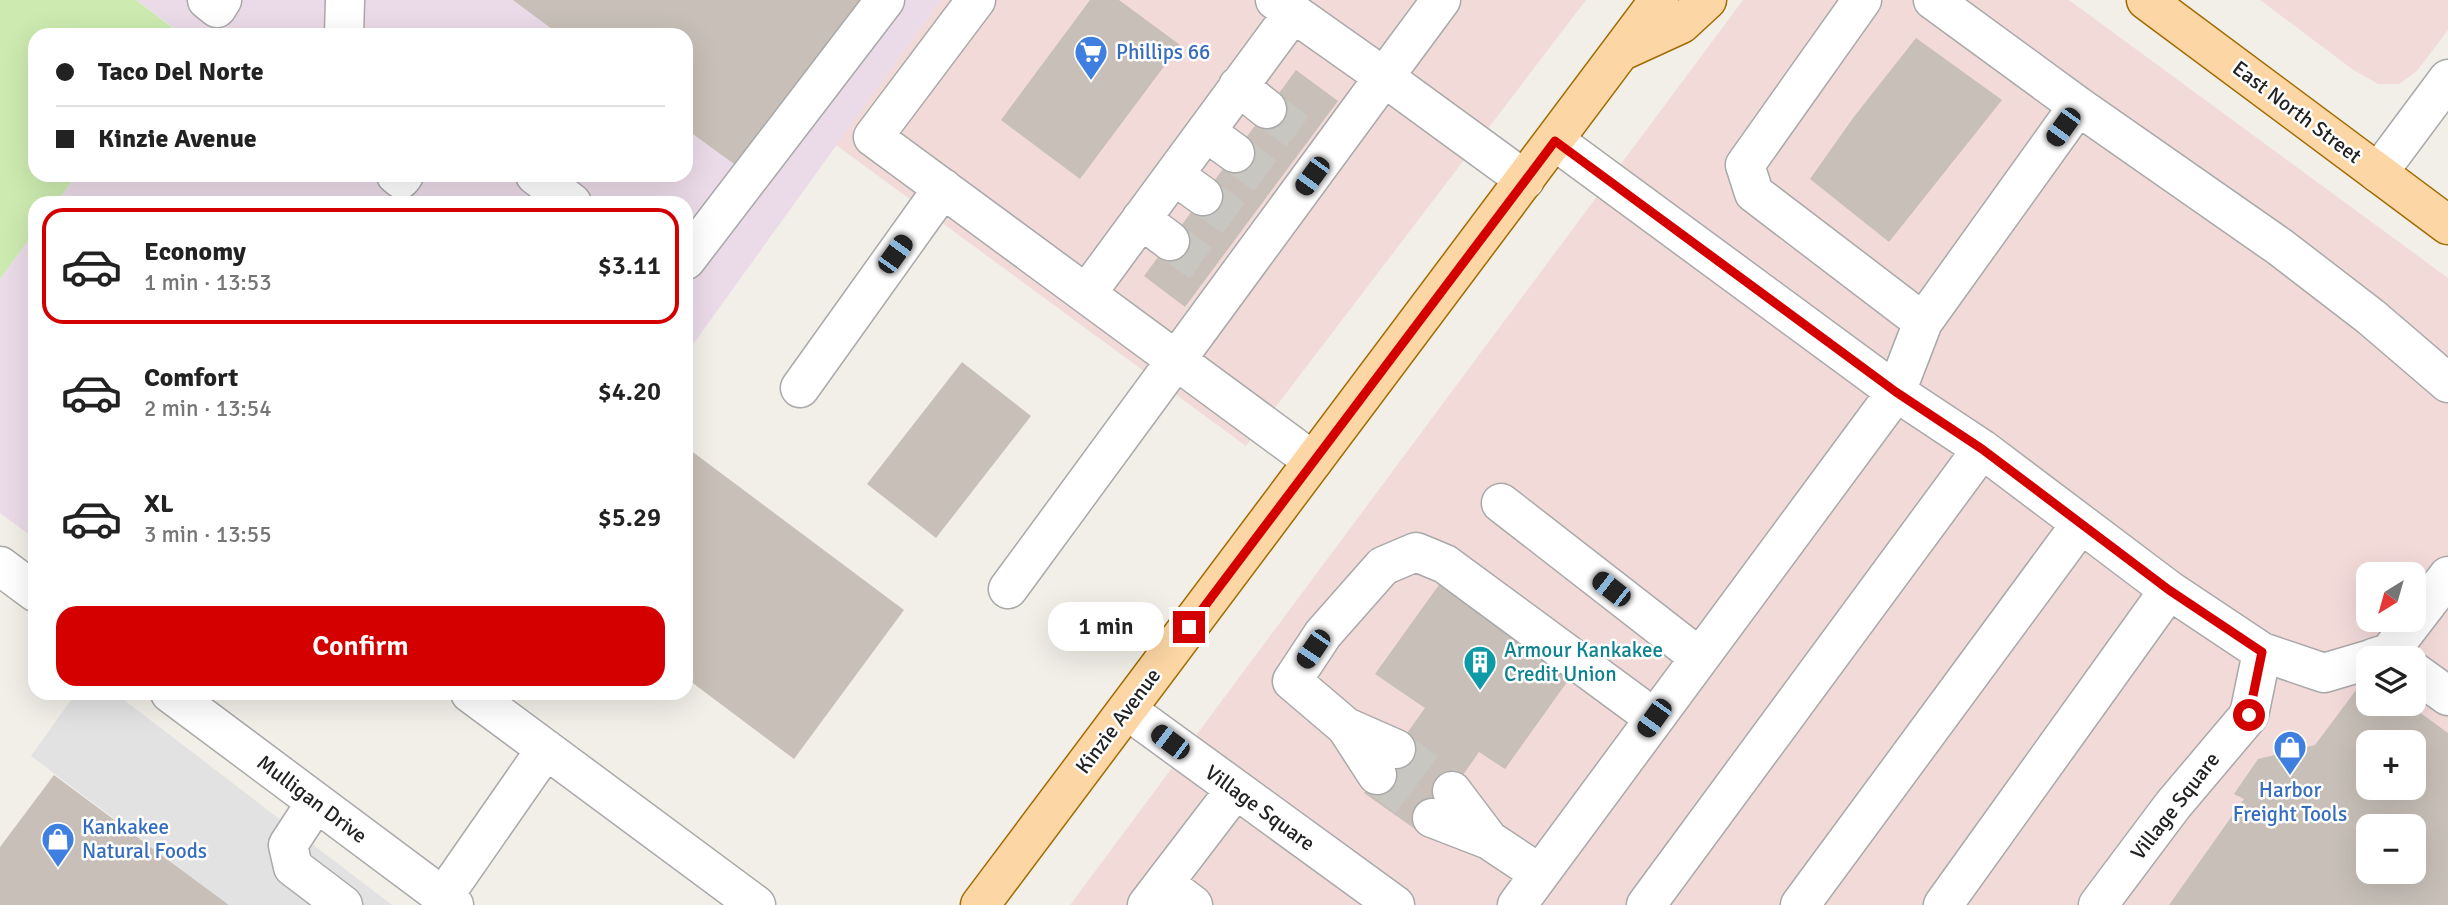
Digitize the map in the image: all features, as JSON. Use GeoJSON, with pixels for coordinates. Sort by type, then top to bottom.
{"type":"FeatureCollection","features":[{"type":"Feature","properties":{"kind":"main road","name":"Kinzie Avenue"},"geometry":{"type":"LineString","coordinates":[[980,905],[1659,0]]}},
{"type":"Feature","properties":{"kind":"main road"},"geometry":{"type":"LineString","coordinates":[[1620,51],[1681,24],[1707,0]]}},
{"type":"Feature","properties":{"kind":"main road","name":"East North Street"},"geometry":{"type":"LineString","coordinates":[[2146,0],[2448,225]]}},
{"type":"Feature","properties":{"kind":"street"},"geometry":{"type":"LineString","coordinates":[[206,0],[217,8],[222,0]]}},
{"type":"Feature","properties":{"kind":"street"},"geometry":{"type":"LineString","coordinates":[[344,28],[345,0]]}},
{"type":"Feature","properties":{"kind":"street"},"geometry":{"type":"LineString","coordinates":[[693,251],[885,0]]}},
{"type":"Feature","properties":{"kind":"street"},"geometry":{"type":"LineString","coordinates":[[976,0],[873,137],[1313,461]]}},
{"type":"Feature","properties":{"kind":"street"},"geometry":{"type":"LineString","coordinates":[[1007,589],[1178,361],[1222,278],[1255,233],[1319,147],[1384,77],[1441,0]]}},
{"type":"Feature","properties":{"kind":"street"},"geometry":{"type":"LineString","coordinates":[[1862,0],[1745,165],[1754,193],[1923,322]]}},
{"type":"Feature","properties":{"kind":"street"},"geometry":{"type":"LineString","coordinates":[[1933,0],[2078,106],[2280,247],[2371,317],[2448,383]]}},
{"type":"Feature","properties":{"kind":"street"},"geometry":{"type":"LineString","coordinates":[[1087,293],[1156,230],[1253,98],[1284,7],[1525,180]]}},
{"type":"Feature","properties":{"kind":"street"},"geometry":{"type":"LineString","coordinates":[[2378,173],[2448,79]]}},
{"type":"Feature","properties":{"kind":"street"},"geometry":{"type":"LineString","coordinates":[[1517,905],[1896,392],[1923,322],[2078,106]]}},
{"type":"Feature","properties":{"kind":"street"},"geometry":{"type":"LineString","coordinates":[[1555,141],[1896,392],[1982,449],[2169,590],[2262,652],[2324,673],[2356,666]]}},
{"type":"Feature","properties":{"kind":"street"},"geometry":{"type":"LineString","coordinates":[[544,182],[563,196]]}},
{"type":"Feature","properties":{"kind":"street"},"geometry":{"type":"LineString","coordinates":[[800,388],[943,188]]}},
{"type":"Feature","properties":{"kind":"street"},"geometry":{"type":"LineString","coordinates":[[1646,905],[1982,449]]}},
{"type":"Feature","properties":{"kind":"street"},"geometry":{"type":"LineString","coordinates":[[1501,503],[1699,657]]}},
{"type":"Feature","properties":{"kind":"street"},"geometry":{"type":"LineString","coordinates":[[1800,905],[2080,525]]}},
{"type":"Feature","properties":{"kind":"street"},"geometry":{"type":"LineString","coordinates":[[1386,762],[1292,681],[1324,634],[1383,566],[1416,552],[1445,564],[1654,718]]}},
{"type":"Feature","properties":{"kind":"street"},"geometry":{"type":"LineString","coordinates":[[1,568],[28,587]]}},
{"type":"Feature","properties":{"kind":"street"},"geometry":{"type":"LineString","coordinates":[[2398,646],[2448,576]]}},
{"type":"Feature","properties":{"kind":"street"},"geometry":{"type":"LineString","coordinates":[[1943,905],[2169,590]]}},
{"type":"Feature","properties":{"kind":"street","name":"Village Square"},"geometry":{"type":"LineString","coordinates":[[2098,905],[2173,805],[2249,715],[2262,652]]}},
{"type":"Feature","properties":{"kind":"street"},"geometry":{"type":"LineString","coordinates":[[2426,683],[2448,696]]}},
{"type":"Feature","properties":{"kind":"street","name":"Mulligan Drive"},"geometry":{"type":"LineString","coordinates":[[179,700],[448,901]]}},
{"type":"Feature","properties":{"kind":"street"},"geometry":{"type":"LineString","coordinates":[[480,700],[756,905]]}},
{"type":"Feature","properties":{"kind":"street","name":"Village Square"},"geometry":{"type":"LineString","coordinates":[[1127,710],[1395,905]]}},
{"type":"Feature","properties":{"kind":"street"},"geometry":{"type":"LineString","coordinates":[[448,901],[546,749]]}},
{"type":"Feature","properties":{"kind":"street"},"geometry":{"type":"LineString","coordinates":[[1168,898],[1235,790]]}},
{"type":"Feature","properties":{"kind":"street"},"geometry":{"type":"LineString","coordinates":[[316,802],[288,845],[293,867],[329,901]]}},
{"type":"Feature","properties":{"kind":"street"},"geometry":{"type":"LineString","coordinates":[[1442,805],[1540,874]]}},
{"type":"Feature","properties":{"kind":"shaded area"},"geometry":{"type":"Polygon","coordinates":[[[136,0],[941,0],[693,344],[693,196],[61,196],[72,182],[693,182],[693,28],[174,28],[136,0]]]}},
{"type":"Feature","properties":{"kind":"shaded area"},"geometry":{"type":"Polygon","coordinates":[[[941,0],[1586,0],[1246,446],[836,145],[941,0]]]}},
{"type":"Feature","properties":{"kind":"shaded area"},"geometry":{"type":"Polygon","coordinates":[[[1743,0],[2069,0],[2448,278],[2448,905],[1070,905],[1743,0]]]}},
{"type":"Feature","properties":{"kind":"shaded area"},"geometry":{"type":"Polygon","coordinates":[[[2260,0],[2448,0],[2448,30],[2417,71],[2399,84],[2378,84],[2352,69],[2260,0]]]}},
{"type":"Feature","properties":{"kind":"shaded area"},"geometry":{"type":"Polygon","coordinates":[[[28,241],[28,534],[0,513],[0,279],[28,241]]]}},
{"type":"Feature","properties":{"kind":"shaded area"},"geometry":{"type":"Polygon","coordinates":[[[71,700],[124,700],[392,905],[229,905],[31,756],[71,700]]]}},
{"type":"Feature","properties":{"kind":"green space"},"geometry":{"type":"Polygon","coordinates":[[[0,0],[136,0],[173,28],[28,28],[28,182],[72,182],[61,196],[28,196],[28,241],[0,279],[0,0]]]}},
{"type":"Feature","properties":{"kind":"building"},"geometry":{"type":"Polygon","coordinates":[[[513,0],[866,0],[741,169],[693,134],[693,28],[551,28],[513,0]]]}},
{"type":"Feature","properties":{"kind":"building","name":"Phillips 66"},"geometry":{"type":"Polygon","coordinates":[[[1090,0],[1119,0],[1180,45],[1080,179],[1001,120],[1090,0]]]}},
{"type":"Feature","properties":{"kind":"building"},"geometry":{"type":"Polygon","coordinates":[[[1916,38],[2002,100],[1889,242],[1810,179],[1853,118],[1916,38]]]}},
{"type":"Feature","properties":{"kind":"building"},"geometry":{"type":"Polygon","coordinates":[[[1296,70],[1338,101],[1185,307],[1144,276],[1296,70]]]}},
{"type":"Feature","properties":{"kind":"building"},"geometry":{"type":"Polygon","coordinates":[[[962,362],[1031,416],[936,538],[867,484],[962,362]]]}},
{"type":"Feature","properties":{"kind":"building"},"geometry":{"type":"Polygon","coordinates":[[[693,452],[904,610],[794,759],[693,683],[693,452]]]}},
{"type":"Feature","properties":{"kind":"building","name":"Armour Kankakee Credit Union"},"geometry":{"type":"Polygon","coordinates":[[[1441,582],[1572,675],[1505,769],[1479,752],[1422,834],[1364,793],[1425,708],[1375,674],[1441,582]]]}},
{"type":"Feature","properties":{"kind":"building"},"geometry":{"type":"Polygon","coordinates":[[[2356,690],[2356,716],[2425,716],[2448,733],[2448,905],[2169,905],[2244,799],[2234,794],[2258,759],[2315,745],[2356,690]]]}},
{"type":"Feature","properties":{"kind":"building"},"geometry":{"type":"Polygon","coordinates":[[[54,775],[229,905],[0,905],[0,847],[54,775]]]}},
{"type":"Feature","properties":{"kind":"tunnel"},"geometry":{"type":"LineString","coordinates":[[1267,109],[1309,140]]}},
{"type":"Feature","properties":{"kind":"tunnel"},"geometry":{"type":"LineString","coordinates":[[1235,153],[1276,184]]}},
{"type":"Feature","properties":{"kind":"tunnel"},"geometry":{"type":"LineString","coordinates":[[1203,196],[1245,226]]}},
{"type":"Feature","properties":{"kind":"tunnel"},"geometry":{"type":"LineString","coordinates":[[1170,241],[1212,271]]}},
{"type":"Feature","properties":{"kind":"tunnel"},"geometry":{"type":"LineString","coordinates":[[1396,749],[1452,791]]}},
{"type":"Feature","properties":{"kind":"tunnel"},"geometry":{"type":"LineString","coordinates":[[1377,775],[1432,818]]}},
{"type":"Feature","properties":{"kind":"place","name":"Phillips 66"},"geometry":{"type":"Point","coordinates":[1091,82]}},
{"type":"Feature","properties":{"kind":"place","name":"Armour Kankakee Credit Union"},"geometry":{"type":"Point","coordinates":[1480,692]}},
{"type":"Feature","properties":{"kind":"place","name":"Harbor Freight Tools"},"geometry":{"type":"Point","coordinates":[2290,777]}},
{"type":"Feature","properties":{"kind":"place","name":"Kankakee Natural Foods"},"geometry":{"type":"Point","coordinates":[58,869]}},
{"type":"Feature","properties":{"kind":"route"},"geometry":{"type":"LineString","coordinates":[[1189,627],[1555,141],[1896,392],[1982,449],[2169,590],[2262,652],[2249,715]]}}]}
